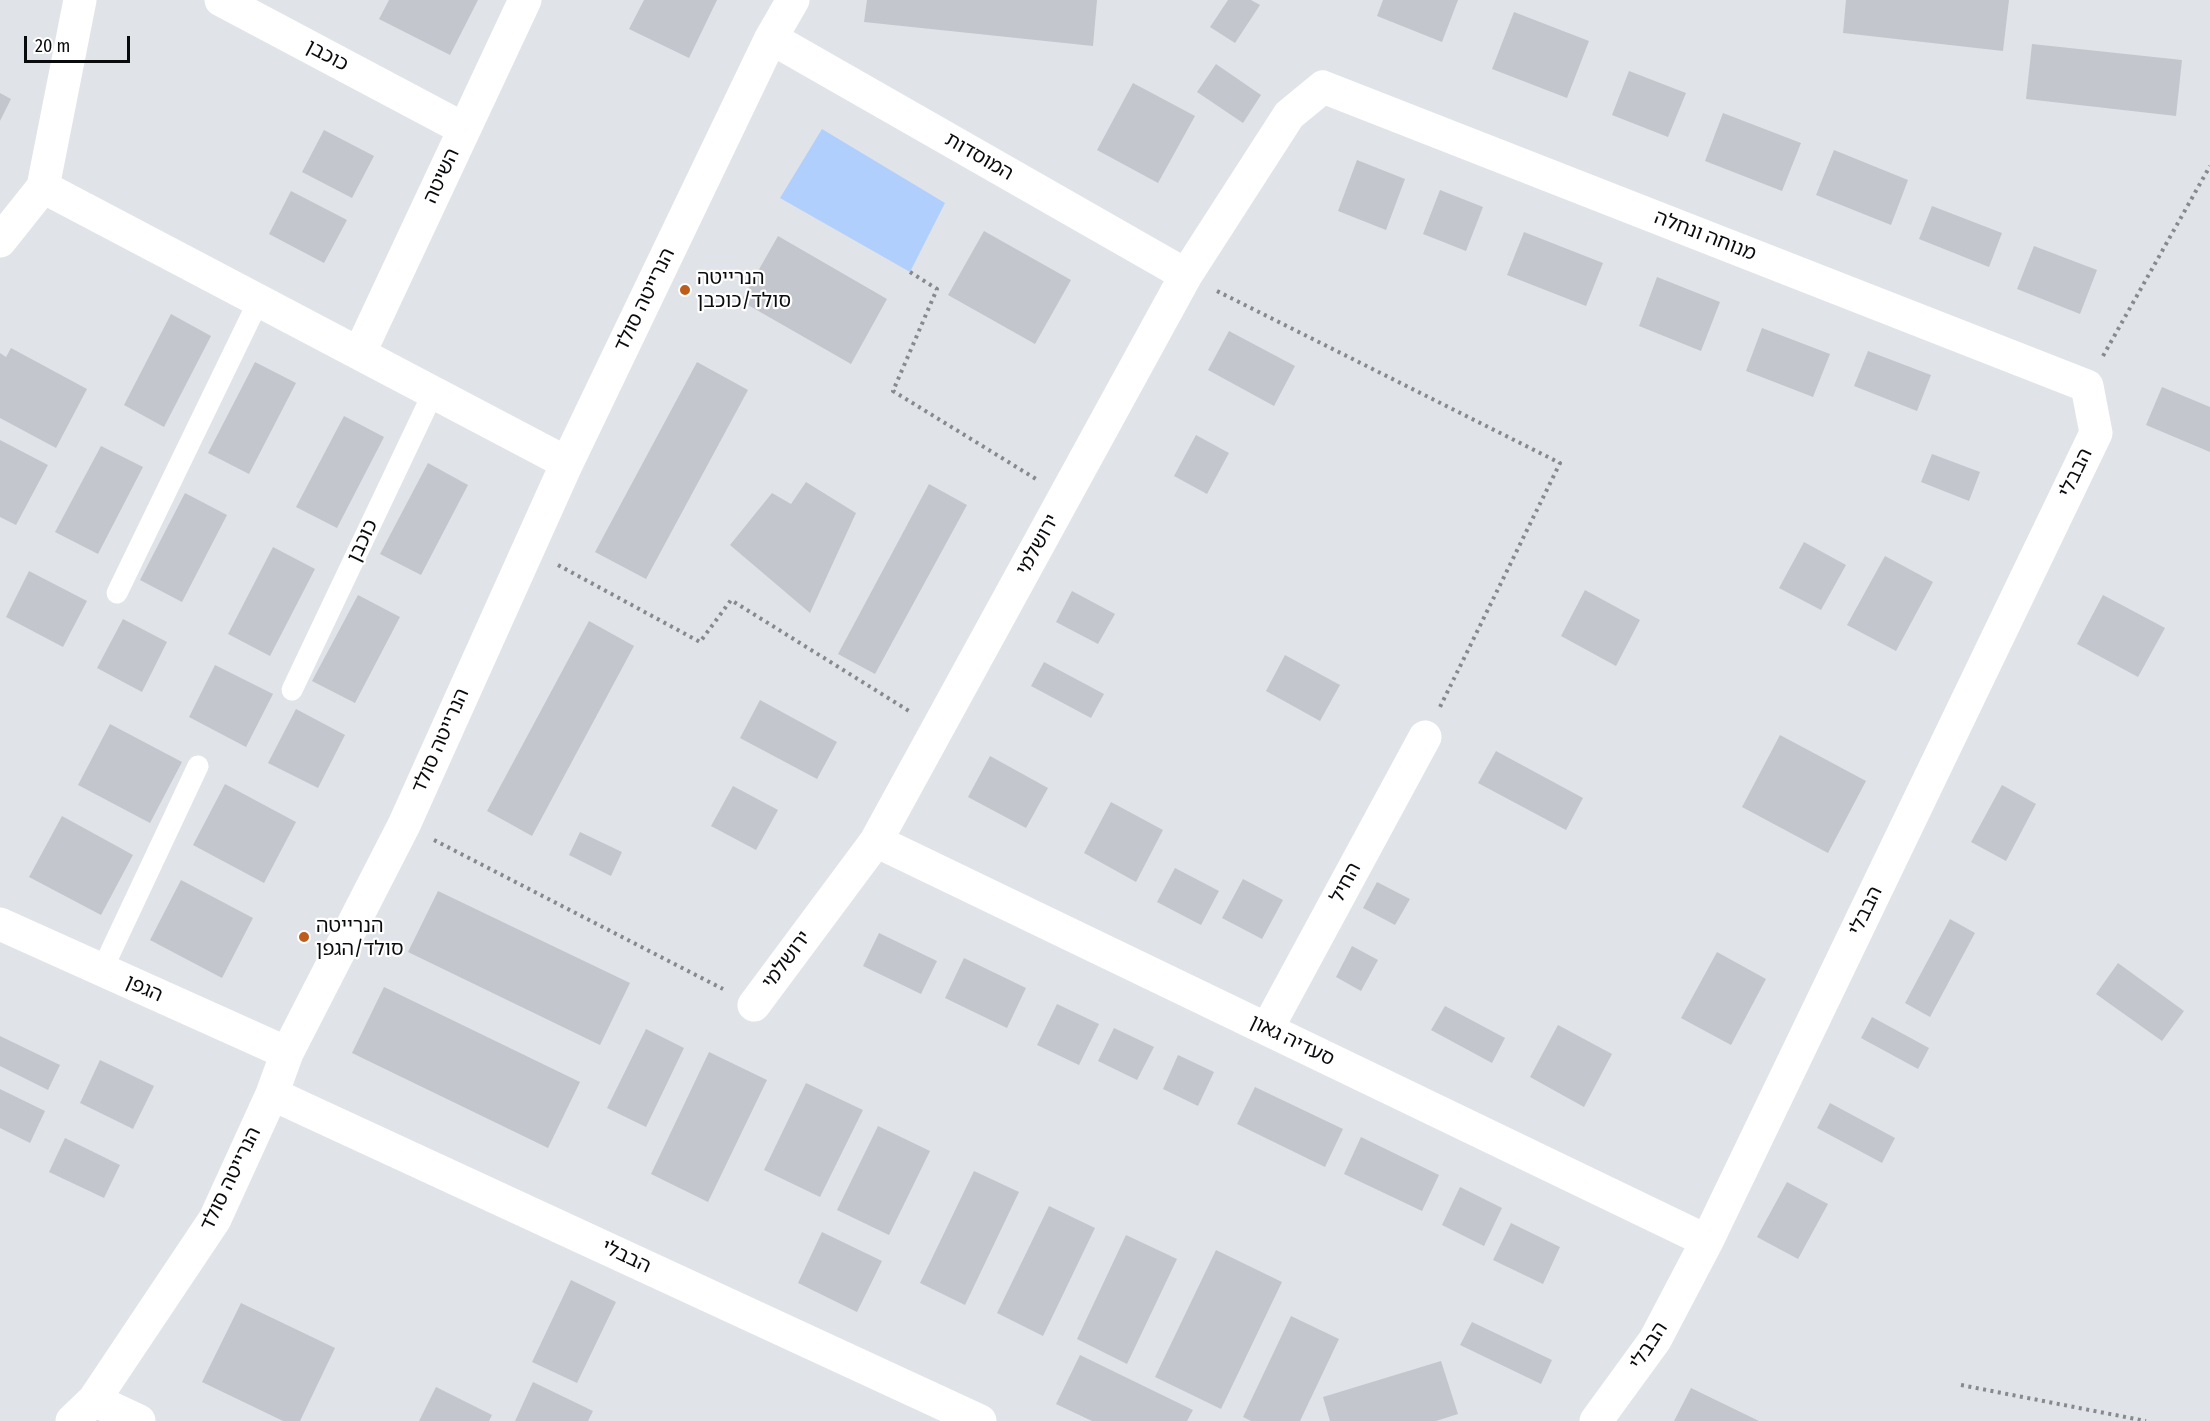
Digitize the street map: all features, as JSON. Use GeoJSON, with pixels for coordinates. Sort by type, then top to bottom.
{"type":"FeatureCollection","features":[{"type":"Feature","properties":{"kind":"street"},"geometry":{"type":"LineString","coordinates":[[0,241],[43,187],[80,0]]}},
{"type":"Feature","properties":{"kind":"street","name":"כוכבן"},"geometry":{"type":"LineString","coordinates":[[221,0],[464,129]]}},
{"type":"Feature","properties":{"kind":"street","name":"השיטה"},"geometry":{"type":"LineString","coordinates":[[360,352],[525,0]]}},
{"type":"Feature","properties":{"kind":"street","name":"הנרייטה סולד"},"geometry":{"type":"LineString","coordinates":[[83,1411],[215,1220],[272,1094],[287,1053],[404,825],[567,463],[771,38],[793,0]]}},
{"type":"Feature","properties":{"kind":"street","name":"המוסדות"},"geometry":{"type":"LineString","coordinates":[[771,38],[1186,275]]}},
{"type":"Feature","properties":{"kind":"street","name":"ירושלמי"},"geometry":{"type":"LineString","coordinates":[[754,1005],[876,841],[1186,275],[1288,115],[1323,87]]}},
{"type":"Feature","properties":{"kind":"street","name":"מנוחה ונחלה"},"geometry":{"type":"LineString","coordinates":[[1323,87],[2087,386]]}},
{"type":"Feature","properties":{"kind":"street"},"geometry":{"type":"LineString","coordinates":[[43,187],[567,463]]}},
{"type":"Feature","properties":{"kind":"street","name":"הבבלי"},"geometry":{"type":"LineString","coordinates":[[1596,1421],[1656,1340],[1707,1241],[2096,433],[2087,386]]}},
{"type":"Feature","properties":{"kind":"street","name":"החיל"},"geometry":{"type":"LineString","coordinates":[[1267,1029],[1425,737]]}},
{"type":"Feature","properties":{"kind":"street","name":"סעדיה גאון"},"geometry":{"type":"LineString","coordinates":[[876,841],[1707,1241]]}},
{"type":"Feature","properties":{"kind":"street","name":"הגפן"},"geometry":{"type":"LineString","coordinates":[[0,924],[287,1053]]}},
{"type":"Feature","properties":{"kind":"street","name":"הבבלי"},"geometry":{"type":"LineString","coordinates":[[272,1094],[980,1421]]}},
{"type":"Feature","properties":{"kind":"street"},"geometry":{"type":"LineString","coordinates":[[83,1411],[139,1421]]}},
{"type":"Feature","properties":{"kind":"lane"},"geometry":{"type":"LineString","coordinates":[[117,593],[259,300]]}},
{"type":"Feature","properties":{"kind":"lane","name":"כוכבן"},"geometry":{"type":"LineString","coordinates":[[292,690],[434,391]]}},
{"type":"Feature","properties":{"kind":"lane"},"geometry":{"type":"LineString","coordinates":[[102,970],[198,766]]}},
{"type":"Feature","properties":{"kind":"path"},"geometry":{"type":"LineString","coordinates":[[2087,386],[2210,166]]}},
{"type":"Feature","properties":{"kind":"path"},"geometry":{"type":"LineString","coordinates":[[910,272],[937,289],[893,391],[1065,496]]}},
{"type":"Feature","properties":{"kind":"path"},"geometry":{"type":"LineString","coordinates":[[1186,275],[1560,464],[1425,737]]}},
{"type":"Feature","properties":{"kind":"path"},"geometry":{"type":"LineString","coordinates":[[528,549],[700,642],[731,600],[937,728]]}},
{"type":"Feature","properties":{"kind":"path"},"geometry":{"type":"LineString","coordinates":[[404,825],[754,1005]]}},
{"type":"Feature","properties":{"kind":"path"},"geometry":{"type":"LineString","coordinates":[[1961,1385],[2146,1421]]}},
{"type":"Feature","properties":{"kind":"shaded area"},"geometry":{"type":"Polygon","coordinates":[[[822,129],[945,203],[910,272],[780,198],[822,129]]]}},
{"type":"Feature","properties":{"kind":"building"},"geometry":{"type":"Polygon","coordinates":[[[389,0],[478,0],[450,55],[379,19],[389,0]]]}},
{"type":"Feature","properties":{"kind":"building"},"geometry":{"type":"Polygon","coordinates":[[[644,0],[717,0],[689,58],[629,29],[644,0]]]}},
{"type":"Feature","properties":{"kind":"building"},"geometry":{"type":"Polygon","coordinates":[[[867,0],[1097,0],[1093,46],[864,22],[867,0]]]}},
{"type":"Feature","properties":{"kind":"building"},"geometry":{"type":"Polygon","coordinates":[[[1228,0],[1251,0],[1260,5],[1235,43],[1210,27],[1228,0]]]}},
{"type":"Feature","properties":{"kind":"building"},"geometry":{"type":"Polygon","coordinates":[[[1383,0],[1458,0],[1442,42],[1377,16],[1383,0]]]}},
{"type":"Feature","properties":{"kind":"building"},"geometry":{"type":"Polygon","coordinates":[[[1846,0],[2009,0],[2003,51],[1843,33],[1846,0]]]}},
{"type":"Feature","properties":{"kind":"building"},"geometry":{"type":"Polygon","coordinates":[[[1514,12],[1589,41],[1567,98],[1492,69],[1514,12]]]}},
{"type":"Feature","properties":{"kind":"building"},"geometry":{"type":"Polygon","coordinates":[[[2032,44],[2182,60],[2176,116],[2026,99],[2032,44]]]}},
{"type":"Feature","properties":{"kind":"building"},"geometry":{"type":"Polygon","coordinates":[[[1216,64],[1261,95],[1243,123],[1197,92],[1216,64]]]}},
{"type":"Feature","properties":{"kind":"building"},"geometry":{"type":"Polygon","coordinates":[[[1629,71],[1686,93],[1668,137],[1612,115],[1629,71]]]}},
{"type":"Feature","properties":{"kind":"building"},"geometry":{"type":"Polygon","coordinates":[[[1133,83],[1195,116],[1158,183],[1097,150],[1133,83]]]}},
{"type":"Feature","properties":{"kind":"building"},"geometry":{"type":"Polygon","coordinates":[[[0,93],[11,99],[0,121],[0,93]]]}},
{"type":"Feature","properties":{"kind":"building"},"geometry":{"type":"Polygon","coordinates":[[[1723,113],[1801,143],[1782,191],[1705,161],[1723,113]]]}},
{"type":"Feature","properties":{"kind":"building"},"geometry":{"type":"Polygon","coordinates":[[[324,130],[374,156],[352,198],[302,172],[324,130]]]}},
{"type":"Feature","properties":{"kind":"building"},"geometry":{"type":"Polygon","coordinates":[[[1834,150],[1908,180],[1891,225],[1816,195],[1834,150]]]}},
{"type":"Feature","properties":{"kind":"building"},"geometry":{"type":"Polygon","coordinates":[[[1357,160],[1405,179],[1386,230],[1338,211],[1357,160]]]}},
{"type":"Feature","properties":{"kind":"building"},"geometry":{"type":"Polygon","coordinates":[[[1440,190],[1483,207],[1466,251],[1423,234],[1440,190]]]}},
{"type":"Feature","properties":{"kind":"building"},"geometry":{"type":"Polygon","coordinates":[[[291,191],[347,220],[324,263],[269,234],[291,191]]]}},
{"type":"Feature","properties":{"kind":"building"},"geometry":{"type":"Polygon","coordinates":[[[1932,206],[2002,233],[1989,267],[1919,239],[1932,206]]]}},
{"type":"Feature","properties":{"kind":"building"},"geometry":{"type":"Polygon","coordinates":[[[984,231],[1071,280],[1035,344],[948,295],[984,231]]]}},
{"type":"Feature","properties":{"kind":"building"},"geometry":{"type":"Polygon","coordinates":[[[1524,232],[1603,263],[1586,306],[1507,275],[1524,232]]]}},
{"type":"Feature","properties":{"kind":"building"},"geometry":{"type":"Polygon","coordinates":[[[778,236],[887,299],[851,364],[741,301],[778,236]]]}},
{"type":"Feature","properties":{"kind":"building"},"geometry":{"type":"Polygon","coordinates":[[[2034,246],[2097,270],[2080,314],[2017,289],[2034,246]]]}},
{"type":"Feature","properties":{"kind":"building"},"geometry":{"type":"Polygon","coordinates":[[[1657,277],[1720,302],[1701,351],[1639,326],[1657,277]]]}},
{"type":"Feature","properties":{"kind":"building"},"geometry":{"type":"Polygon","coordinates":[[[171,314],[211,336],[164,427],[124,405],[171,314]]]}},
{"type":"Feature","properties":{"kind":"building"},"geometry":{"type":"Polygon","coordinates":[[[1762,328],[1830,354],[1813,397],[1746,371],[1762,328]]]}},
{"type":"Feature","properties":{"kind":"building"},"geometry":{"type":"Polygon","coordinates":[[[1229,331],[1295,366],[1274,406],[1208,370],[1229,331]]]}},
{"type":"Feature","properties":{"kind":"building"},"geometry":{"type":"Polygon","coordinates":[[[11,348],[87,389],[56,448],[0,418],[0,353],[6,357],[11,348]]]}},
{"type":"Feature","properties":{"kind":"building"},"geometry":{"type":"Polygon","coordinates":[[[1868,351],[1931,375],[1917,411],[1854,386],[1868,351]]]}},
{"type":"Feature","properties":{"kind":"building"},"geometry":{"type":"Polygon","coordinates":[[[255,362],[296,383],[249,474],[208,453],[255,362]]]}},
{"type":"Feature","properties":{"kind":"building"},"geometry":{"type":"Polygon","coordinates":[[[697,362],[748,390],[646,579],[595,552],[697,362]]]}},
{"type":"Feature","properties":{"kind":"building"},"geometry":{"type":"Polygon","coordinates":[[[2162,387],[2210,407],[2210,452],[2146,425],[2162,387]]]}},
{"type":"Feature","properties":{"kind":"building"},"geometry":{"type":"Polygon","coordinates":[[[344,416],[384,437],[337,528],[296,507],[344,416]]]}},
{"type":"Feature","properties":{"kind":"building"},"geometry":{"type":"Polygon","coordinates":[[[1196,435],[1229,453],[1207,494],[1174,476],[1196,435]]]}},
{"type":"Feature","properties":{"kind":"building"},"geometry":{"type":"Polygon","coordinates":[[[0,440],[48,465],[16,525],[0,517],[0,440]]]}},
{"type":"Feature","properties":{"kind":"building"},"geometry":{"type":"Polygon","coordinates":[[[101,446],[143,467],[98,554],[55,532],[101,446]]]}},
{"type":"Feature","properties":{"kind":"building"},"geometry":{"type":"Polygon","coordinates":[[[1932,454],[1980,472],[1969,501],[1921,482],[1932,454]]]}},
{"type":"Feature","properties":{"kind":"building"},"geometry":{"type":"Polygon","coordinates":[[[428,463],[468,485],[421,575],[380,554],[428,463]]]}},
{"type":"Feature","properties":{"kind":"building"},"geometry":{"type":"Polygon","coordinates":[[[806,482],[856,513],[810,613],[730,545],[772,493],[791,504],[806,482]]]}},
{"type":"Feature","properties":{"kind":"building"},"geometry":{"type":"Polygon","coordinates":[[[929,484],[967,505],[875,674],[838,654],[929,484]]]}},
{"type":"Feature","properties":{"kind":"building"},"geometry":{"type":"Polygon","coordinates":[[[185,493],[227,515],[182,602],[140,580],[185,493]]]}},
{"type":"Feature","properties":{"kind":"building"},"geometry":{"type":"Polygon","coordinates":[[[1804,542],[1846,565],[1821,610],[1779,588],[1804,542]]]}},
{"type":"Feature","properties":{"kind":"building"},"geometry":{"type":"Polygon","coordinates":[[[273,547],[315,569],[270,656],[228,634],[273,547]]]}},
{"type":"Feature","properties":{"kind":"building"},"geometry":{"type":"Polygon","coordinates":[[[1885,556],[1933,582],[1896,651],[1847,625],[1885,556]]]}},
{"type":"Feature","properties":{"kind":"building"},"geometry":{"type":"Polygon","coordinates":[[[29,571],[87,601],[63,647],[6,617],[29,571]]]}},
{"type":"Feature","properties":{"kind":"building"},"geometry":{"type":"Polygon","coordinates":[[[1585,590],[1640,620],[1616,666],[1561,636],[1585,590]]]}},
{"type":"Feature","properties":{"kind":"building"},"geometry":{"type":"Polygon","coordinates":[[[1072,591],[1115,614],[1098,644],[1056,622],[1072,591]]]}},
{"type":"Feature","properties":{"kind":"building"},"geometry":{"type":"Polygon","coordinates":[[[358,595],[400,617],[355,703],[312,681],[358,595]]]}},
{"type":"Feature","properties":{"kind":"building"},"geometry":{"type":"Polygon","coordinates":[[[2103,595],[2165,628],[2138,677],[2077,644],[2103,595]]]}},
{"type":"Feature","properties":{"kind":"building"},"geometry":{"type":"Polygon","coordinates":[[[123,619],[167,642],[142,692],[97,668],[123,619]]]}},
{"type":"Feature","properties":{"kind":"building"},"geometry":{"type":"Polygon","coordinates":[[[589,621],[634,646],[532,836],[487,811],[589,621]]]}},
{"type":"Feature","properties":{"kind":"building"},"geometry":{"type":"Polygon","coordinates":[[[1285,655],[1340,685],[1320,721],[1266,691],[1285,655]]]}},
{"type":"Feature","properties":{"kind":"building"},"geometry":{"type":"Polygon","coordinates":[[[1044,662],[1104,694],[1091,718],[1031,686],[1044,662]]]}},
{"type":"Feature","properties":{"kind":"building"},"geometry":{"type":"Polygon","coordinates":[[[215,665],[273,694],[246,747],[189,717],[215,665]]]}},
{"type":"Feature","properties":{"kind":"building"},"geometry":{"type":"Polygon","coordinates":[[[760,700],[837,742],[817,779],[740,738],[760,700]]]}},
{"type":"Feature","properties":{"kind":"building"},"geometry":{"type":"Polygon","coordinates":[[[296,709],[345,735],[318,788],[268,763],[296,709]]]}},
{"type":"Feature","properties":{"kind":"building"},"geometry":{"type":"Polygon","coordinates":[[[110,724],[182,762],[150,823],[78,785],[110,724]]]}},
{"type":"Feature","properties":{"kind":"building"},"geometry":{"type":"Polygon","coordinates":[[[1780,735],[1866,781],[1828,853],[1742,807],[1780,735]]]}},
{"type":"Feature","properties":{"kind":"building"},"geometry":{"type":"Polygon","coordinates":[[[1496,751],[1583,798],[1566,830],[1478,783],[1496,751]]]}},
{"type":"Feature","properties":{"kind":"building"},"geometry":{"type":"Polygon","coordinates":[[[990,756],[1048,788],[1026,828],[968,797],[990,756]]]}},
{"type":"Feature","properties":{"kind":"building"},"geometry":{"type":"Polygon","coordinates":[[[225,784],[296,822],[264,883],[193,845],[225,784]]]}},
{"type":"Feature","properties":{"kind":"building"},"geometry":{"type":"Polygon","coordinates":[[[2002,785],[2036,804],[2006,861],[1971,842],[2002,785]]]}},
{"type":"Feature","properties":{"kind":"building"},"geometry":{"type":"Polygon","coordinates":[[[733,786],[778,810],[756,850],[711,826],[733,786]]]}},
{"type":"Feature","properties":{"kind":"building"},"geometry":{"type":"Polygon","coordinates":[[[1111,802],[1163,830],[1136,882],[1084,853],[1111,802]]]}},
{"type":"Feature","properties":{"kind":"building"},"geometry":{"type":"Polygon","coordinates":[[[62,816],[133,855],[101,915],[29,877],[62,816]]]}},
{"type":"Feature","properties":{"kind":"building"},"geometry":{"type":"Polygon","coordinates":[[[580,832],[622,852],[611,876],[569,855],[580,832]]]}},
{"type":"Feature","properties":{"kind":"building"},"geometry":{"type":"Polygon","coordinates":[[[1175,868],[1219,891],[1201,925],[1157,902],[1175,868]]]}},
{"type":"Feature","properties":{"kind":"building"},"geometry":{"type":"Polygon","coordinates":[[[1243,879],[1283,900],[1262,939],[1222,918],[1243,879]]]}},
{"type":"Feature","properties":{"kind":"building"},"geometry":{"type":"Polygon","coordinates":[[[181,880],[253,918],[222,978],[150,940],[181,880]]]}},
{"type":"Feature","properties":{"kind":"building"},"geometry":{"type":"Polygon","coordinates":[[[1377,882],[1410,899],[1395,925],[1363,908],[1377,882]]]}},
{"type":"Feature","properties":{"kind":"building"},"geometry":{"type":"Polygon","coordinates":[[[438,891],[630,983],[600,1045],[408,952],[438,891]]]}},
{"type":"Feature","properties":{"kind":"building"},"geometry":{"type":"Polygon","coordinates":[[[1950,919],[1975,933],[1930,1017],[1905,1003],[1950,919]]]}},
{"type":"Feature","properties":{"kind":"building"},"geometry":{"type":"Polygon","coordinates":[[[879,933],[937,961],[921,994],[863,966],[879,933]]]}},
{"type":"Feature","properties":{"kind":"building"},"geometry":{"type":"Polygon","coordinates":[[[1352,946],[1378,960],[1361,991],[1336,977],[1352,946]]]}},
{"type":"Feature","properties":{"kind":"building"},"geometry":{"type":"Polygon","coordinates":[[[1717,952],[1766,979],[1731,1045],[1681,1018],[1717,952]]]}},
{"type":"Feature","properties":{"kind":"building"},"geometry":{"type":"Polygon","coordinates":[[[964,958],[1026,988],[1007,1028],[945,998],[964,958]]]}},
{"type":"Feature","properties":{"kind":"building"},"geometry":{"type":"Polygon","coordinates":[[[2118,963],[2184,1011],[2162,1041],[2096,994],[2118,963]]]}},
{"type":"Feature","properties":{"kind":"building"},"geometry":{"type":"Polygon","coordinates":[[[384,987],[580,1082],[548,1148],[352,1053],[384,987]]]}},
{"type":"Feature","properties":{"kind":"building"},"geometry":{"type":"Polygon","coordinates":[[[1057,1004],[1099,1024],[1079,1065],[1037,1045],[1057,1004]]]}},
{"type":"Feature","properties":{"kind":"building"},"geometry":{"type":"Polygon","coordinates":[[[1445,1006],[1505,1038],[1492,1063],[1431,1030],[1445,1006]]]}},
{"type":"Feature","properties":{"kind":"building"},"geometry":{"type":"Polygon","coordinates":[[[1872,1017],[1929,1048],[1918,1069],[1861,1038],[1872,1017]]]}},
{"type":"Feature","properties":{"kind":"building"},"geometry":{"type":"Polygon","coordinates":[[[1558,1025],[1612,1054],[1584,1107],[1530,1077],[1558,1025]]]}},
{"type":"Feature","properties":{"kind":"building"},"geometry":{"type":"Polygon","coordinates":[[[1114,1028],[1154,1047],[1137,1080],[1098,1061],[1114,1028]]]}},
{"type":"Feature","properties":{"kind":"building"},"geometry":{"type":"Polygon","coordinates":[[[646,1029],[684,1048],[646,1127],[607,1108],[646,1029]]]}},
{"type":"Feature","properties":{"kind":"building"},"geometry":{"type":"Polygon","coordinates":[[[0,1036],[60,1065],[48,1090],[0,1066],[0,1036]]]}},
{"type":"Feature","properties":{"kind":"building"},"geometry":{"type":"Polygon","coordinates":[[[709,1052],[767,1080],[708,1202],[651,1174],[709,1052]]]}},
{"type":"Feature","properties":{"kind":"building"},"geometry":{"type":"Polygon","coordinates":[[[1178,1055],[1214,1072],[1198,1106],[1163,1089],[1178,1055]]]}},
{"type":"Feature","properties":{"kind":"building"},"geometry":{"type":"Polygon","coordinates":[[[100,1060],[154,1086],[133,1129],[80,1103],[100,1060]]]}},
{"type":"Feature","properties":{"kind":"building"},"geometry":{"type":"Polygon","coordinates":[[[806,1083],[863,1110],[820,1197],[764,1170],[806,1083]]]}},
{"type":"Feature","properties":{"kind":"building"},"geometry":{"type":"Polygon","coordinates":[[[1255,1087],[1343,1129],[1325,1167],[1237,1124],[1255,1087]]]}},
{"type":"Feature","properties":{"kind":"building"},"geometry":{"type":"Polygon","coordinates":[[[0,1089],[45,1111],[30,1143],[0,1128],[0,1089]]]}},
{"type":"Feature","properties":{"kind":"building"},"geometry":{"type":"Polygon","coordinates":[[[1830,1103],[1895,1138],[1882,1163],[1817,1128],[1830,1103]]]}},
{"type":"Feature","properties":{"kind":"building"},"geometry":{"type":"Polygon","coordinates":[[[878,1126],[930,1151],[889,1235],[837,1210],[878,1126]]]}},
{"type":"Feature","properties":{"kind":"building"},"geometry":{"type":"Polygon","coordinates":[[[1361,1137],[1439,1175],[1422,1211],[1344,1174],[1361,1137]]]}},
{"type":"Feature","properties":{"kind":"building"},"geometry":{"type":"Polygon","coordinates":[[[65,1138],[120,1165],[104,1198],[49,1172],[65,1138]]]}},
{"type":"Feature","properties":{"kind":"building"},"geometry":{"type":"Polygon","coordinates":[[[974,1171],[1019,1192],[965,1305],[920,1283],[974,1171]]]}},
{"type":"Feature","properties":{"kind":"building"},"geometry":{"type":"Polygon","coordinates":[[[1787,1182],[1828,1204],[1798,1259],[1757,1237],[1787,1182]]]}},
{"type":"Feature","properties":{"kind":"building"},"geometry":{"type":"Polygon","coordinates":[[[1460,1187],[1502,1208],[1484,1246],[1442,1225],[1460,1187]]]}},
{"type":"Feature","properties":{"kind":"building"},"geometry":{"type":"Polygon","coordinates":[[[1049,1206],[1095,1228],[1043,1336],[997,1313],[1049,1206]]]}},
{"type":"Feature","properties":{"kind":"building"},"geometry":{"type":"Polygon","coordinates":[[[1511,1223],[1560,1247],[1543,1284],[1493,1260],[1511,1223]]]}},
{"type":"Feature","properties":{"kind":"building"},"geometry":{"type":"Polygon","coordinates":[[[822,1232],[882,1261],[857,1312],[798,1283],[822,1232]]]}},
{"type":"Feature","properties":{"kind":"building"},"geometry":{"type":"Polygon","coordinates":[[[1126,1235],[1177,1259],[1127,1364],[1077,1339],[1126,1235]]]}},
{"type":"Feature","properties":{"kind":"building"},"geometry":{"type":"Polygon","coordinates":[[[1216,1250],[1282,1282],[1221,1409],[1155,1377],[1216,1250]]]}},
{"type":"Feature","properties":{"kind":"building"},"geometry":{"type":"Polygon","coordinates":[[[571,1280],[616,1302],[577,1383],[532,1362],[571,1280]]]}},
{"type":"Feature","properties":{"kind":"building"},"geometry":{"type":"Polygon","coordinates":[[[241,1303],[335,1348],[300,1421],[283,1421],[202,1382],[241,1303]]]}},
{"type":"Feature","properties":{"kind":"building"},"geometry":{"type":"Polygon","coordinates":[[[1291,1316],[1339,1339],[1300,1421],[1251,1421],[1243,1417],[1291,1316]]]}},
{"type":"Feature","properties":{"kind":"building"},"geometry":{"type":"Polygon","coordinates":[[[1472,1322],[1552,1360],[1541,1384],[1460,1345],[1472,1322]]]}},
{"type":"Feature","properties":{"kind":"building"},"geometry":{"type":"Polygon","coordinates":[[[1080,1355],[1193,1410],[1187,1421],[1092,1421],[1056,1404],[1080,1355]]]}},
{"type":"Feature","properties":{"kind":"building"},"geometry":{"type":"Polygon","coordinates":[[[1441,1361],[1458,1414],[1436,1421],[1330,1421],[1323,1397],[1441,1361]]]}},
{"type":"Feature","properties":{"kind":"building"},"geometry":{"type":"Polygon","coordinates":[[[533,1382],[593,1411],[588,1421],[515,1421],[533,1382]]]}},
{"type":"Feature","properties":{"kind":"building"},"geometry":{"type":"Polygon","coordinates":[[[436,1387],[492,1415],[489,1421],[419,1421],[436,1387]]]}},
{"type":"Feature","properties":{"kind":"building"},"geometry":{"type":"Polygon","coordinates":[[[1691,1388],[1759,1421],[1674,1421],[1691,1388]]]}},
{"type":"Feature","properties":{"kind":"place","name":"הנרייטה סולד/כוכבן"},"geometry":{"type":"Point","coordinates":[685,290]}},
{"type":"Feature","properties":{"kind":"place","name":"הנרייטה סולד/הגפן"},"geometry":{"type":"Point","coordinates":[304,937]}}]}
